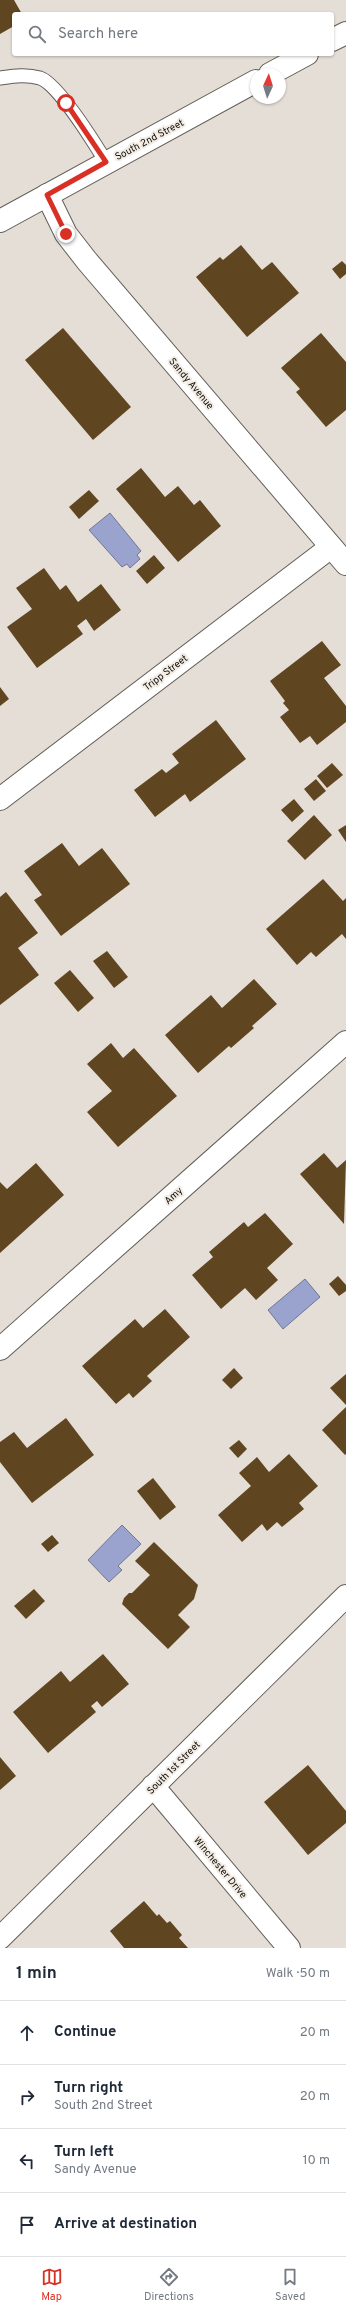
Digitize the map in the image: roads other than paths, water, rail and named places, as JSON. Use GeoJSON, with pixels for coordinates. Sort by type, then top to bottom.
{"type":"FeatureCollection","features":[{"type":"Feature","properties":{"kind":"street"},"geometry":{"type":"LineString","coordinates":[[334,39],[346,33]]}},
{"type":"Feature","properties":{"kind":"street"},"geometry":{"type":"LineString","coordinates":[[281,68],[303,56]]}},
{"type":"Feature","properties":{"kind":"street","name":"South 2nd Street"},"geometry":{"type":"LineString","coordinates":[[0,221],[250,84]]}},
{"type":"Feature","properties":{"kind":"street","name":"Sandy Avenue"},"geometry":{"type":"LineString","coordinates":[[47,195],[66,234],[87,261],[346,564]]}},
{"type":"Feature","properties":{"kind":"street","name":"Tripp Street"},"geometry":{"type":"LineString","coordinates":[[0,799],[331,546]]}},
{"type":"Feature","properties":{"kind":"street","name":"Amy"},"geometry":{"type":"LineString","coordinates":[[0,1349],[346,1042]]}},
{"type":"Feature","properties":{"kind":"street","name":"South 1st Street"},"geometry":{"type":"LineString","coordinates":[[0,1938],[346,1596]]}},
{"type":"Feature","properties":{"kind":"street","name":"Winchester Drive"},"geometry":{"type":"LineString","coordinates":[[153,1786],[289,1948]]}},
{"type":"Feature","properties":{"kind":"lane"},"geometry":{"type":"LineString","coordinates":[[0,78],[22,75],[41,78],[66,103],[106,162]]}},
{"type":"Feature","properties":{"kind":"water"},"geometry":{"type":"Polygon","coordinates":[[[110,513],[141,551],[137,555],[140,559],[130,568],[127,564],[122,567],[89,530],[110,513]]]}},
{"type":"Feature","properties":{"kind":"water"},"geometry":{"type":"Polygon","coordinates":[[[305,1279],[320,1297],[283,1329],[268,1310],[305,1279]]]}},
{"type":"Feature","properties":{"kind":"water"},"geometry":{"type":"Polygon","coordinates":[[[122,1525],[141,1544],[118,1566],[122,1570],[109,1582],[88,1560],[122,1525]]]}}]}
